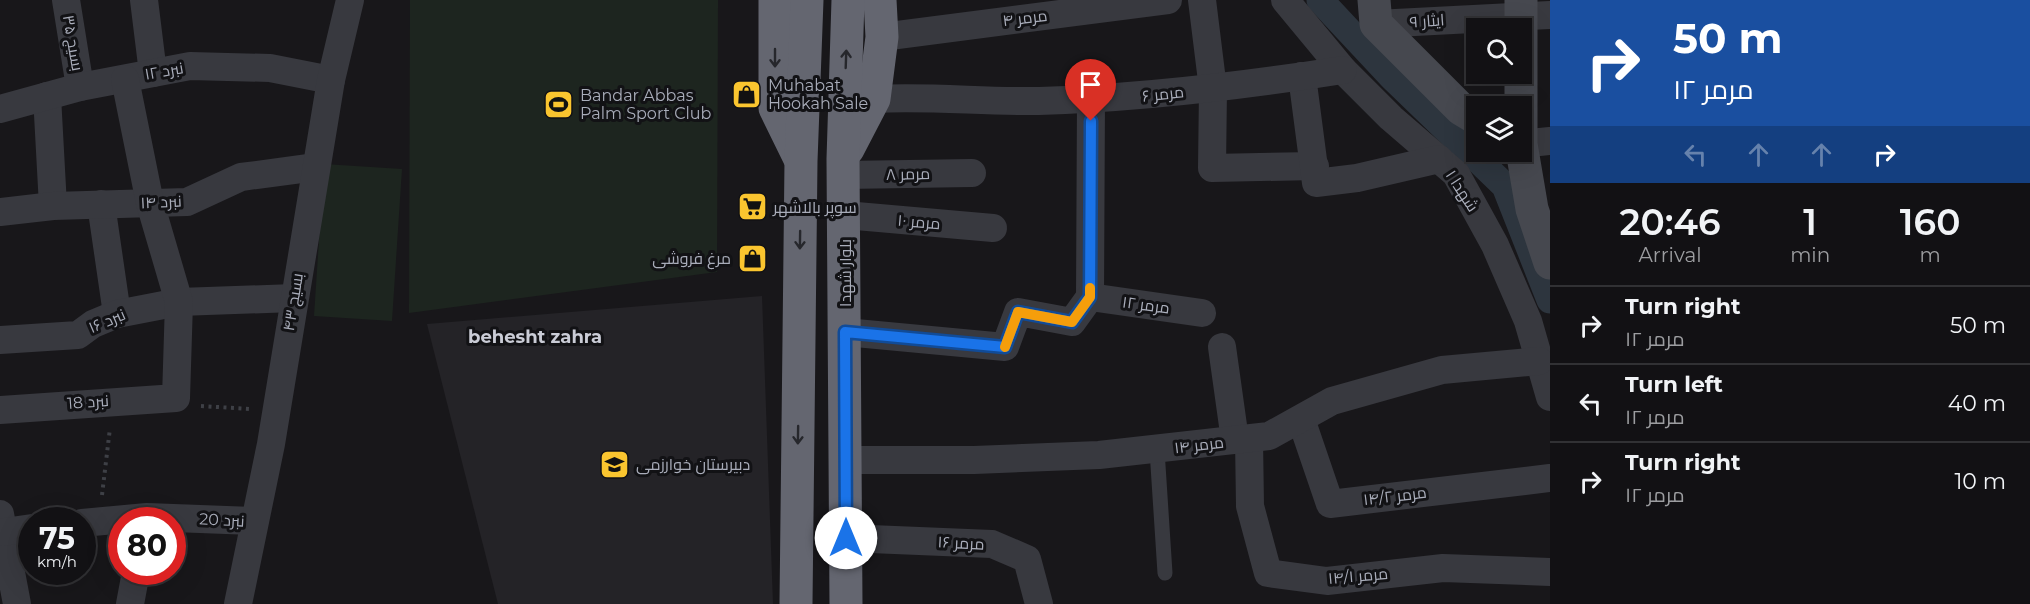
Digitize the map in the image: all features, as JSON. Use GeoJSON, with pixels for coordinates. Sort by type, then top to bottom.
{"type":"FeatureCollection","features":[{"type":"Feature","properties":{"kind":"highway"},"geometry":{"type":"LineString","coordinates":[[775,0],[775,108],[801,161]]}},
{"type":"Feature","properties":{"kind":"highway"},"geometry":{"type":"LineString","coordinates":[[796,604],[801,161],[807,0]]}},
{"type":"Feature","properties":{"kind":"highway","name":"بلوار شهدا"},"geometry":{"type":"LineString","coordinates":[[846,604],[844,167],[848,0]]}},
{"type":"Feature","properties":{"kind":"highway"},"geometry":{"type":"LineString","coordinates":[[844,167],[874,99],[882,37],[880,0]]}},
{"type":"Feature","properties":{"kind":"street","name":"بسیج ۳۵"},"geometry":{"type":"LineString","coordinates":[[66,0],[80,87]]}},
{"type":"Feature","properties":{"kind":"street"},"geometry":{"type":"LineString","coordinates":[[144,0],[139,76],[150,203],[179,302],[176,398]]}},
{"type":"Feature","properties":{"kind":"street","name":"بسیج ۴۳"},"geometry":{"type":"LineString","coordinates":[[238,604],[270,444],[332,80],[350,0]]}},
{"type":"Feature","properties":{"kind":"street","name":"مرمر ۴"},"geometry":{"type":"LineString","coordinates":[[882,37],[1168,0]]}},
{"type":"Feature","properties":{"kind":"street"},"geometry":{"type":"LineString","coordinates":[[1202,0],[1213,88],[1212,168],[1315,166]]}},
{"type":"Feature","properties":{"kind":"street","name":"شهدا ۱"},"geometry":{"type":"LineString","coordinates":[[1285,0],[1343,70],[1391,118],[1456,174],[1495,245],[1527,321],[1550,397]]}},
{"type":"Feature","properties":{"kind":"street"},"geometry":{"type":"LineString","coordinates":[[1525,96],[1531,10]]}},
{"type":"Feature","properties":{"kind":"street","name":"ایثار ۹"},"geometry":{"type":"LineString","coordinates":[[1375,12],[1531,10]]}},
{"type":"Feature","properties":{"kind":"street"},"geometry":{"type":"LineString","coordinates":[[1375,12],[1461,110],[1466,113]]}},
{"type":"Feature","properties":{"kind":"street","name":"نبرد ۱۲"},"geometry":{"type":"LineString","coordinates":[[0,109],[80,87],[190,66],[270,68],[332,80]]}},
{"type":"Feature","properties":{"kind":"street","name":"مرمر ۶"},"geometry":{"type":"LineString","coordinates":[[874,99],[926,97],[1036,101],[1150,96],[1343,70]]}},
{"type":"Feature","properties":{"kind":"street"},"geometry":{"type":"LineString","coordinates":[[1302,76],[1316,183],[1358,178],[1439,159]]}},
{"type":"Feature","properties":{"kind":"street"},"geometry":{"type":"LineString","coordinates":[[47,96],[53,206]]}},
{"type":"Feature","properties":{"kind":"street"},"geometry":{"type":"LineString","coordinates":[[845,332],[1005,347],[1018,312],[1072,322],[1090,297],[1091,99]]}},
{"type":"Feature","properties":{"kind":"street"},"geometry":{"type":"LineString","coordinates":[[1532,143],[1550,141]]}},
{"type":"Feature","properties":{"kind":"street"},"geometry":{"type":"LineString","coordinates":[[1524,162],[1532,209],[1550,263]]}},
{"type":"Feature","properties":{"kind":"street","name":"نبرد ۱۴"},"geometry":{"type":"LineString","coordinates":[[0,212],[53,206],[187,202],[241,177],[316,167]]}},
{"type":"Feature","properties":{"kind":"street","name":"مرمر ۸"},"geometry":{"type":"LineString","coordinates":[[844,167],[972,173]]}},
{"type":"Feature","properties":{"kind":"street"},"geometry":{"type":"LineString","coordinates":[[100,204],[117,314]]}},
{"type":"Feature","properties":{"kind":"street","name":"مرمر ۱۰"},"geometry":{"type":"LineString","coordinates":[[845,215],[993,228]]}},
{"type":"Feature","properties":{"kind":"street","name":"مرمر ۱۲"},"geometry":{"type":"LineString","coordinates":[[1090,297],[1202,313]]}},
{"type":"Feature","properties":{"kind":"street","name":"نبرد ۱۶"},"geometry":{"type":"LineString","coordinates":[[0,340],[78,335],[93,324],[117,314],[179,302],[294,298]]}},
{"type":"Feature","properties":{"kind":"street"},"geometry":{"type":"LineString","coordinates":[[1222,347],[1242,440]]}},
{"type":"Feature","properties":{"kind":"street","name":"مرمر ۱۴"},"geometry":{"type":"LineString","coordinates":[[846,460],[974,460],[1157,450],[1242,440],[1269,436],[1332,401],[1442,370],[1539,361]]}},
{"type":"Feature","properties":{"kind":"street","name":"نبرد 18"},"geometry":{"type":"LineString","coordinates":[[0,410],[114,400],[176,398]]}},
{"type":"Feature","properties":{"kind":"street","name":"مرمر ۱۴/۲"},"geometry":{"type":"LineString","coordinates":[[1301,418],[1330,504],[1550,478]]}},
{"type":"Feature","properties":{"kind":"street","name":"مرمر ۱۴/۱"},"geometry":{"type":"LineString","coordinates":[[1242,440],[1250,506],[1268,573],[1327,581],[1443,568],[1550,572]]}},
{"type":"Feature","properties":{"kind":"street","name":"نبرد 20"},"geometry":{"type":"LineString","coordinates":[[186,520],[254,521]]}},
{"type":"Feature","properties":{"kind":"street"},"geometry":{"type":"LineString","coordinates":[[13,603],[2,523],[18,526]]}},
{"type":"Feature","properties":{"kind":"street","name":"مرمر ۱۶"},"geometry":{"type":"LineString","coordinates":[[846,538],[992,544],[1027,559],[1039,604]]}},
{"type":"Feature","properties":{"kind":"street"},"geometry":{"type":"LineString","coordinates":[[130,604],[134,585]]}},
{"type":"Feature","properties":{"kind":"lane"},"geometry":{"type":"LineString","coordinates":[[1157,450],[1165,573]]}},
{"type":"Feature","properties":{"kind":"path"},"geometry":{"type":"LineString","coordinates":[[176,398],[186,405],[275,411]]}},
{"type":"Feature","properties":{"kind":"path"},"geometry":{"type":"LineString","coordinates":[[94,507],[114,400]]}},
{"type":"Feature","properties":{"kind":"shaded area"},"geometry":{"type":"Polygon","coordinates":[[[410,0],[718,0],[717,272],[409,313],[410,0]]]}},
{"type":"Feature","properties":{"kind":"shaded area"},"geometry":{"type":"Polygon","coordinates":[[[324,164],[402,169],[392,321],[314,316],[324,164]]]}},
{"type":"Feature","properties":{"kind":"shaded area","name":"دبیرستان خوارزمی"},"geometry":{"type":"Polygon","coordinates":[[[762,296],[773,604],[498,604],[427,324],[762,296]]]}},
{"type":"Feature","properties":{"kind":"waterway"},"geometry":{"type":"LineString","coordinates":[[1320,0],[1392,77],[1505,186],[1550,300]]}},
{"type":"Feature","properties":{"kind":"slow traffic"},"geometry":{"type":"LineString","coordinates":[[1005,347],[1018,312],[1072,322],[1090,297],[1090,288]]}},
{"type":"Feature","properties":{"kind":"place","name":"Muhabat Hookah Sale"},"geometry":{"type":"Point","coordinates":[747,94]}},
{"type":"Feature","properties":{"kind":"place","name":"Bandar Abbas Palm Sport Club"},"geometry":{"type":"Point","coordinates":[559,104]}},
{"type":"Feature","properties":{"kind":"place","name":"سوپر بالاشهر"},"geometry":{"type":"Point","coordinates":[752,207]}},
{"type":"Feature","properties":{"kind":"place","name":"مرغ فروشی"},"geometry":{"type":"Point","coordinates":[752,258]}},
{"type":"Feature","properties":{"kind":"place","name":"دبیرستان خوارزمی"},"geometry":{"type":"Point","coordinates":[615,464]}},
{"type":"Feature","properties":{"kind":"district","name":"behesht zahra"},"geometry":{"type":"Point","coordinates":[535,337]}},
{"type":"Feature","properties":{"kind":"route"},"geometry":{"type":"LineString","coordinates":[[846,538],[845,332],[1005,347],[1018,312],[1072,322],[1090,297],[1091,121]]}}]}
